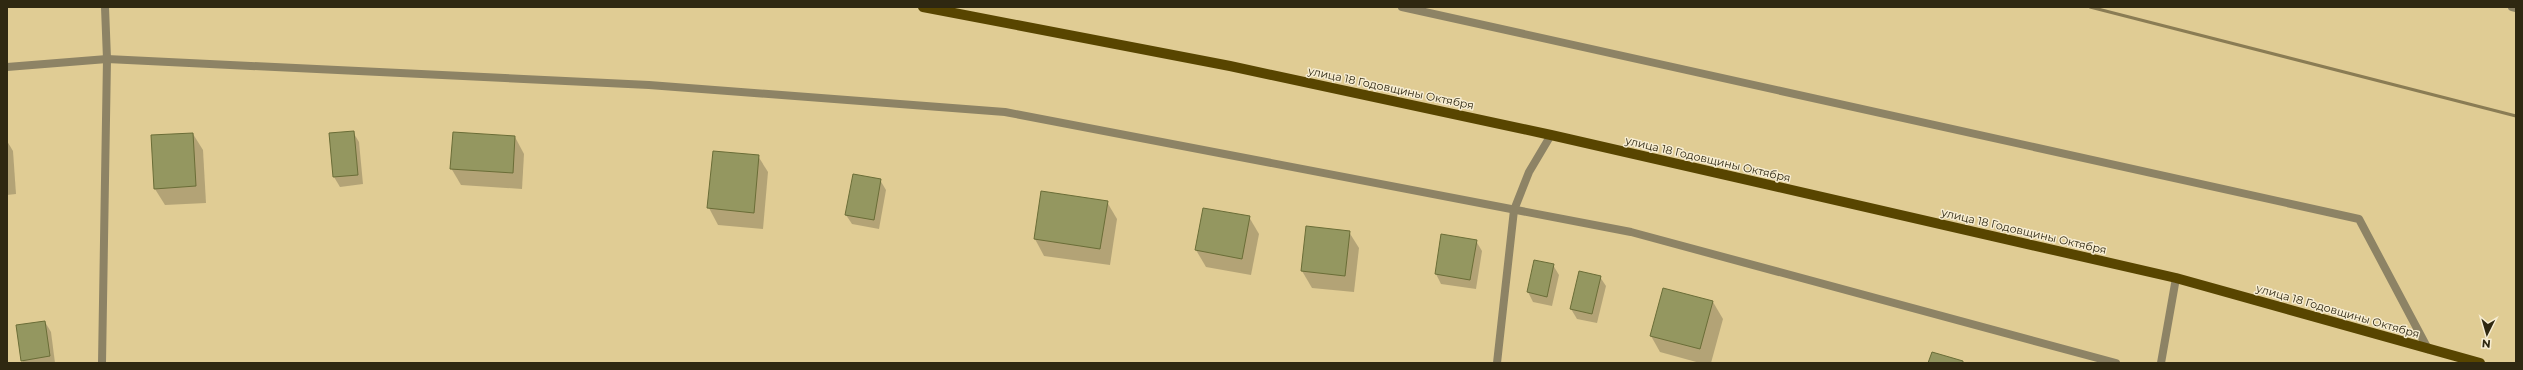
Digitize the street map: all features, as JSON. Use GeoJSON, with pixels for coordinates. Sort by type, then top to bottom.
{"type":"FeatureCollection","features":[{"type":"Feature","properties":{"kind":"main road","name":"улица 18 Годовщины Октября"},"geometry":{"type":"LineString","coordinates":[[923,7],[1230,66],[1551,135],[2176,278],[2480,363]]}},
{"type":"Feature","properties":{"kind":"street"},"geometry":{"type":"LineString","coordinates":[[102,363],[107,59],[105,7]]}},
{"type":"Feature","properties":{"kind":"street"},"geometry":{"type":"LineString","coordinates":[[1402,7],[2359,219],[2428,349]]}},
{"type":"Feature","properties":{"kind":"street"},"geometry":{"type":"LineString","coordinates":[[2512,7],[2516,8]]}},
{"type":"Feature","properties":{"kind":"street"},"geometry":{"type":"LineString","coordinates":[[7,67],[107,59],[649,85],[1005,112],[1631,232],[2116,363]]}},
{"type":"Feature","properties":{"kind":"street"},"geometry":{"type":"LineString","coordinates":[[1497,363],[1514,210],[1529,172],[1551,135]]}},
{"type":"Feature","properties":{"kind":"street"},"geometry":{"type":"LineString","coordinates":[[2161,363],[2176,278]]}},
{"type":"Feature","properties":{"kind":"building"},"geometry":{"type":"Polygon","coordinates":[[[354,131],[358,175],[333,177],[329,133],[354,131]]]}},
{"type":"Feature","properties":{"kind":"building"},"geometry":{"type":"Polygon","coordinates":[[[453,132],[515,136],[513,173],[450,169],[453,132]]]}},
{"type":"Feature","properties":{"kind":"building"},"geometry":{"type":"Polygon","coordinates":[[[193,133],[196,186],[154,189],[151,135],[193,133]]]}},
{"type":"Feature","properties":{"kind":"building"},"geometry":{"type":"Polygon","coordinates":[[[713,151],[759,155],[754,213],[707,208],[713,151]]]}},
{"type":"Feature","properties":{"kind":"building"},"geometry":{"type":"Polygon","coordinates":[[[853,174],[881,179],[874,220],[845,215],[853,174]]]}},
{"type":"Feature","properties":{"kind":"building"},"geometry":{"type":"Polygon","coordinates":[[[1041,191],[1108,201],[1100,249],[1034,239],[1041,191]]]}},
{"type":"Feature","properties":{"kind":"building"},"geometry":{"type":"Polygon","coordinates":[[[1203,208],[1250,216],[1242,259],[1195,250],[1203,208]]]}},
{"type":"Feature","properties":{"kind":"building"},"geometry":{"type":"Polygon","coordinates":[[[1306,226],[1350,231],[1345,276],[1301,271],[1306,226]]]}},
{"type":"Feature","properties":{"kind":"building"},"geometry":{"type":"Polygon","coordinates":[[[1441,234],[1477,240],[1470,280],[1435,274],[1441,234]]]}},
{"type":"Feature","properties":{"kind":"building"},"geometry":{"type":"Polygon","coordinates":[[[1534,260],[1554,264],[1547,297],[1527,292],[1534,260]]]}},
{"type":"Feature","properties":{"kind":"building"},"geometry":{"type":"Polygon","coordinates":[[[1579,271],[1601,276],[1592,314],[1570,309],[1579,271]]]}},
{"type":"Feature","properties":{"kind":"building"},"geometry":{"type":"Polygon","coordinates":[[[1663,288],[1713,301],[1700,349],[1650,336],[1663,288]]]}},
{"type":"Feature","properties":{"kind":"building"},"geometry":{"type":"Polygon","coordinates":[[[45,321],[50,356],[21,361],[16,325],[45,321]]]}},
{"type":"Feature","properties":{"kind":"building"},"geometry":{"type":"Polygon","coordinates":[[[1932,352],[1963,361],[1963,363],[1928,363],[1932,352]]]}},
{"type":"Feature","properties":{"kind":"railway"},"geometry":{"type":"LineString","coordinates":[[2090,7],[2516,116]]}}]}
